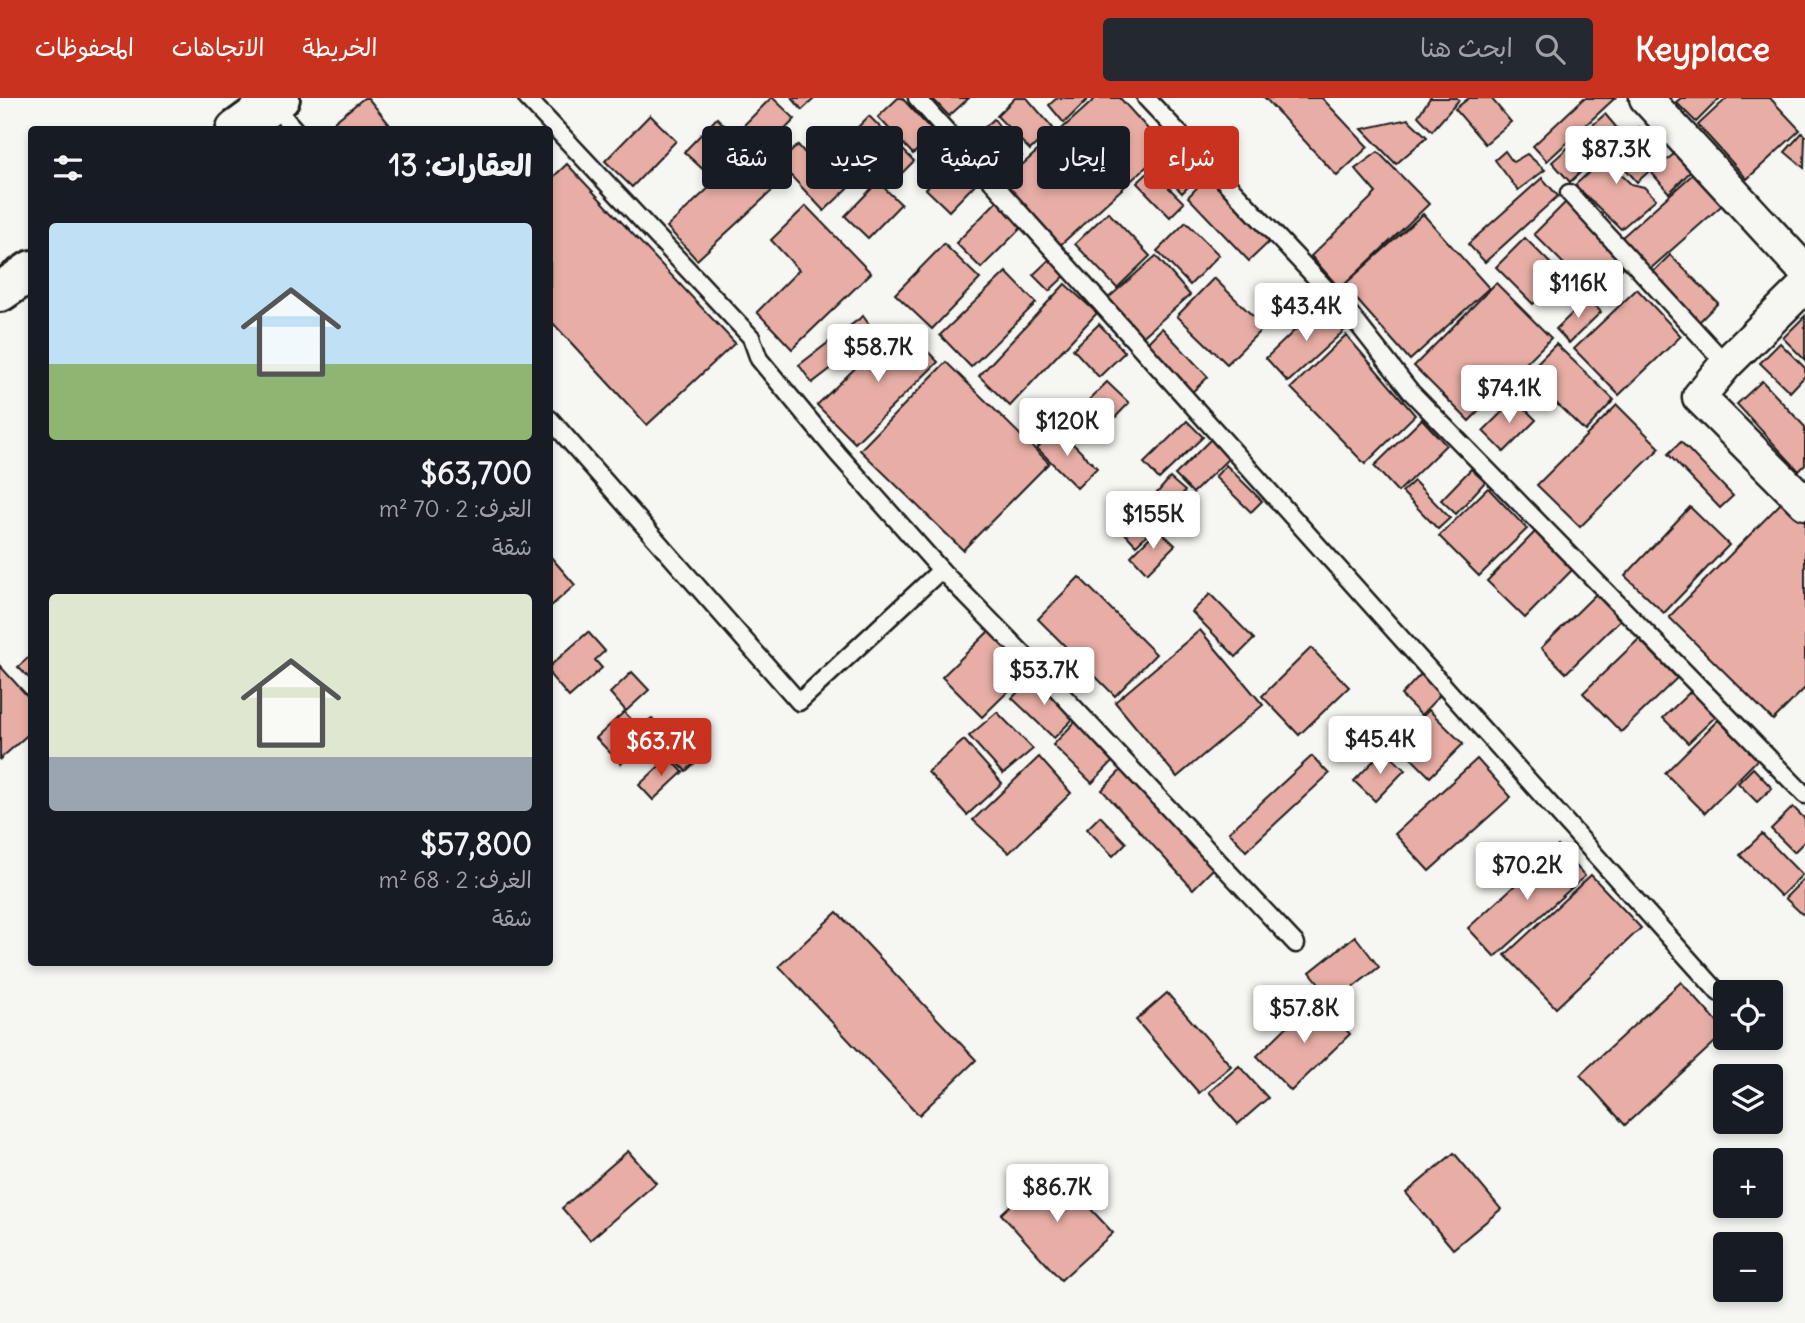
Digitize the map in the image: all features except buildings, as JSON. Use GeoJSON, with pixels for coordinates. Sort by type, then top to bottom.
{"type":"FeatureCollection","features":[{"type":"Feature","properties":{"kind":"main road"},"geometry":{"type":"LineString","coordinates":[[246,126],[282,111]]}},
{"type":"Feature","properties":{"kind":"main road"},"geometry":{"type":"LineString","coordinates":[[0,292],[28,273]]}},
{"type":"Feature","properties":{"kind":"street"},"geometry":{"type":"LineString","coordinates":[[1646,98],[1805,271]]}},
{"type":"Feature","properties":{"kind":"street"},"geometry":{"type":"LineString","coordinates":[[1805,286],[1726,364],[1699,397],[1805,503]]}},
{"type":"Feature","properties":{"kind":"lane"},"geometry":{"type":"LineString","coordinates":[[527,98],[751,337],[759,359],[837,453],[941,570],[1037,668],[1296,944]]}},
{"type":"Feature","properties":{"kind":"lane"},"geometry":{"type":"LineString","coordinates":[[917,98],[1713,986]]}},
{"type":"Feature","properties":{"kind":"lane"},"geometry":{"type":"LineString","coordinates":[[1146,98],[1350,314],[1411,392],[1805,795]]}},
{"type":"Feature","properties":{"kind":"lane"},"geometry":{"type":"LineString","coordinates":[[1569,194],[1726,364]]}},
{"type":"Feature","properties":{"kind":"lane"},"geometry":{"type":"LineString","coordinates":[[553,422],[799,702],[941,570]]}}]}
